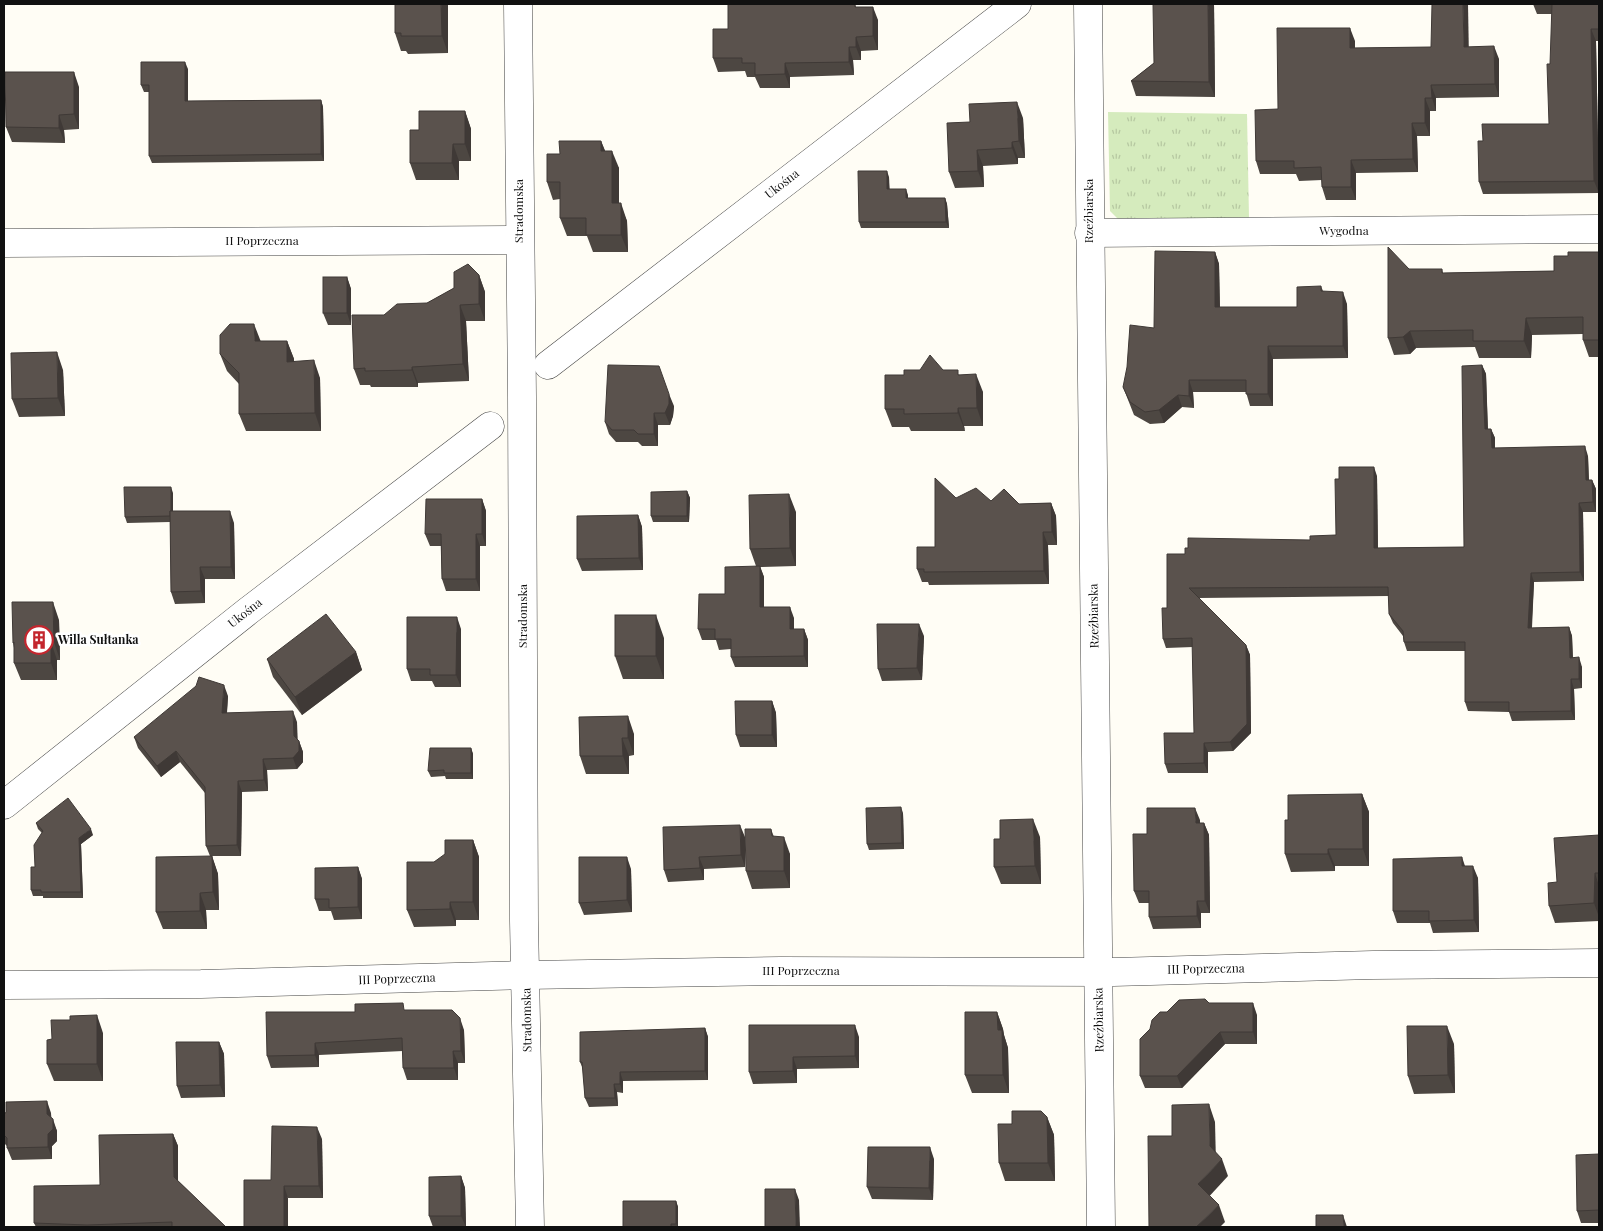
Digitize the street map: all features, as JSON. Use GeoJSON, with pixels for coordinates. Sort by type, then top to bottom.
{"type":"FeatureCollection","features":[{"type":"Feature","properties":{"kind":"street","name":"Stradomska"},"geometry":{"type":"LineString","coordinates":[[518,4],[524,921],[530,1227]]}},
{"type":"Feature","properties":{"kind":"street","name":"Ukośna"},"geometry":{"type":"LineString","coordinates":[[548,365],[1018,4]]}},
{"type":"Feature","properties":{"kind":"street","name":"Rzeźbiarska"},"geometry":{"type":"LineString","coordinates":[[1088,4],[1089,233],[1102,1227]]}},
{"type":"Feature","properties":{"kind":"street","name":"Wygodna"},"geometry":{"type":"LineString","coordinates":[[1089,233],[1599,229]]}},
{"type":"Feature","properties":{"kind":"street","name":"II Poprzeczna"},"geometry":{"type":"LineString","coordinates":[[4,243],[519,240]]}},
{"type":"Feature","properties":{"kind":"street","name":"Ukośna"},"geometry":{"type":"LineString","coordinates":[[4,805],[248,611],[490,426]]}},
{"type":"Feature","properties":{"kind":"street","name":"III Poprzeczna"},"geometry":{"type":"LineString","coordinates":[[4,984],[201,984],[526,975],[781,971],[1098,972],[1599,963]]}},
{"type":"Feature","properties":{"kind":"green space"},"geometry":{"type":"Polygon","coordinates":[[[1108,112],[1247,114],[1249,218],[1119,220],[1110,211],[1108,112]]]}},
{"type":"Feature","properties":{"kind":"building"},"geometry":{"type":"Polygon","coordinates":[[[395,4],[441,4],[442,36],[401,36],[401,33],[395,33],[395,4]]]}},
{"type":"Feature","properties":{"kind":"building"},"geometry":{"type":"Polygon","coordinates":[[[728,4],[855,4],[855,7],[873,7],[873,36],[856,37],[856,47],[849,47],[849,62],[785,63],[785,74],[755,75],[755,63],[742,63],[742,58],[713,58],[713,29],[728,29],[728,4]]]}},
{"type":"Feature","properties":{"kind":"building"},"geometry":{"type":"Polygon","coordinates":[[[1153,4],[1208,4],[1209,82],[1131,81],[1154,63],[1153,4]]]}},
{"type":"Feature","properties":{"kind":"building"},"geometry":{"type":"Polygon","coordinates":[[[1432,4],[1463,4],[1464,47],[1494,46],[1495,84],[1431,85],[1432,98],[1425,98],[1425,123],[1412,123],[1413,159],[1351,160],[1351,187],[1322,187],[1321,167],[1294,168],[1294,161],[1256,161],[1255,110],[1278,109],[1277,28],[1350,28],[1350,48],[1431,47],[1432,4]]]}},
{"type":"Feature","properties":{"kind":"building"},"geometry":{"type":"Polygon","coordinates":[[[1552,4],[1599,4],[1599,29],[1591,29],[1594,181],[1479,182],[1478,141],[1483,141],[1482,124],[1549,124],[1547,64],[1550,64],[1552,4]]]}},
{"type":"Feature","properties":{"kind":"building"},"geometry":{"type":"Polygon","coordinates":[[[141,62],[185,62],[185,101],[321,100],[321,154],[149,156],[149,85],[141,85],[141,62]]]}},
{"type":"Feature","properties":{"kind":"building"},"geometry":{"type":"Polygon","coordinates":[[[5,72],[74,72],[74,114],[59,115],[59,128],[6,127],[5,72]]]}},
{"type":"Feature","properties":{"kind":"building"},"geometry":{"type":"Polygon","coordinates":[[[1017,102],[1019,141],[1012,142],[1012,148],[977,150],[978,171],[949,172],[947,123],[970,122],[969,104],[1017,102]]]}},
{"type":"Feature","properties":{"kind":"building"},"geometry":{"type":"Polygon","coordinates":[[[419,111],[465,111],[465,144],[453,144],[452,163],[410,163],[410,130],[419,130],[419,111]]]}},
{"type":"Feature","properties":{"kind":"building"},"geometry":{"type":"Polygon","coordinates":[[[559,141],[601,141],[601,151],[612,151],[612,203],[621,203],[621,235],[586,235],[586,218],[560,218],[560,182],[547,182],[547,154],[560,154],[559,141]]]}},
{"type":"Feature","properties":{"kind":"building"},"geometry":{"type":"Polygon","coordinates":[[[858,171],[887,171],[887,189],[906,189],[906,198],[945,198],[946,222],[859,222],[858,171]]]}},
{"type":"Feature","properties":{"kind":"building"},"geometry":{"type":"Polygon","coordinates":[[[1388,247],[1409,269],[1442,269],[1442,273],[1554,271],[1554,256],[1568,256],[1568,252],[1599,252],[1599,340],[1583,340],[1583,317],[1526,318],[1524,341],[1473,341],[1473,330],[1410,331],[1403,337],[1388,338],[1388,247]]]}},
{"type":"Feature","properties":{"kind":"building"},"geometry":{"type":"Polygon","coordinates":[[[1155,251],[1215,252],[1215,307],[1297,307],[1297,287],[1321,286],[1321,291],[1343,292],[1343,346],[1268,346],[1268,394],[1246,394],[1246,380],[1189,380],[1189,396],[1178,395],[1159,410],[1145,412],[1130,402],[1123,387],[1127,367],[1130,325],[1154,328],[1155,251]]]}},
{"type":"Feature","properties":{"kind":"building"},"geometry":{"type":"Polygon","coordinates":[[[468,264],[479,275],[479,304],[460,305],[463,364],[412,367],[412,370],[365,371],[365,368],[354,369],[352,315],[384,315],[397,304],[427,303],[454,288],[454,272],[468,264]]]}},
{"type":"Feature","properties":{"kind":"building"},"geometry":{"type":"Polygon","coordinates":[[[323,277],[347,277],[347,313],[323,313],[323,277]]]}},
{"type":"Feature","properties":{"kind":"building"},"geometry":{"type":"Polygon","coordinates":[[[230,324],[254,324],[255,341],[287,341],[287,362],[314,360],[315,413],[239,414],[239,373],[220,354],[220,335],[230,324]]]}},
{"type":"Feature","properties":{"kind":"building"},"geometry":{"type":"Polygon","coordinates":[[[57,352],[58,398],[12,399],[11,353],[57,352]]]}},
{"type":"Feature","properties":{"kind":"building"},"geometry":{"type":"Polygon","coordinates":[[[930,355],[943,370],[958,370],[958,375],[976,374],[977,408],[958,408],[958,413],[904,414],[904,409],[885,409],[885,375],[904,375],[904,370],[920,370],[930,355]]]}},
{"type":"Feature","properties":{"kind":"building"},"geometry":{"type":"Polygon","coordinates":[[[608,365],[659,366],[669,394],[669,404],[665,413],[654,413],[654,434],[638,434],[634,430],[612,430],[605,422],[608,365]]]}},
{"type":"Feature","properties":{"kind":"building"},"geometry":{"type":"Polygon","coordinates":[[[1482,365],[1485,429],[1491,429],[1492,448],[1585,446],[1586,480],[1592,480],[1593,502],[1579,503],[1580,572],[1531,573],[1528,628],[1569,627],[1570,658],[1579,657],[1579,679],[1571,679],[1571,711],[1509,712],[1509,702],[1465,702],[1465,642],[1404,642],[1403,631],[1389,614],[1388,587],[1189,588],[1246,645],[1247,724],[1230,742],[1204,743],[1204,763],[1165,764],[1164,733],[1194,733],[1192,638],[1163,639],[1162,608],[1167,608],[1167,554],[1185,554],[1185,548],[1188,548],[1188,538],[1310,540],[1310,536],[1336,535],[1335,479],[1339,479],[1339,467],[1374,467],[1374,548],[1464,547],[1462,366],[1482,365]]]}},
{"type":"Feature","properties":{"kind":"building"},"geometry":{"type":"Polygon","coordinates":[[[935,478],[956,498],[976,488],[991,501],[1004,489],[1019,504],[1051,503],[1052,532],[1043,532],[1044,571],[924,572],[924,569],[917,569],[917,547],[935,547],[935,478]]]}},
{"type":"Feature","properties":{"kind":"building"},"geometry":{"type":"Polygon","coordinates":[[[124,487],[171,487],[170,516],[125,517],[124,487]]]}},
{"type":"Feature","properties":{"kind":"building"},"geometry":{"type":"Polygon","coordinates":[[[687,491],[687,516],[651,516],[651,492],[687,491]]]}},
{"type":"Feature","properties":{"kind":"building"},"geometry":{"type":"Polygon","coordinates":[[[789,494],[790,548],[750,549],[749,495],[789,494]]]}},
{"type":"Feature","properties":{"kind":"building"},"geometry":{"type":"Polygon","coordinates":[[[426,499],[482,499],[482,534],[476,534],[476,579],[442,579],[441,534],[425,534],[426,499]]]}},
{"type":"Feature","properties":{"kind":"building"},"geometry":{"type":"Polygon","coordinates":[[[170,511],[230,511],[231,567],[200,567],[201,591],[171,592],[170,511]]]}},
{"type":"Feature","properties":{"kind":"building"},"geometry":{"type":"Polygon","coordinates":[[[638,515],[639,558],[577,559],[577,516],[638,515]]]}},
{"type":"Feature","properties":{"kind":"building"},"geometry":{"type":"Polygon","coordinates":[[[760,566],[760,607],[790,607],[790,629],[804,629],[804,656],[731,657],[731,639],[715,639],[715,629],[698,629],[699,594],[725,594],[725,567],[760,566]]]}},
{"type":"Feature","properties":{"kind":"building","name":"Willa Sułtanka"},"geometry":{"type":"Polygon","coordinates":[[[12,602],[53,602],[54,642],[51,642],[51,663],[14,663],[12,602]]]}},
{"type":"Feature","properties":{"kind":"building"},"geometry":{"type":"Polygon","coordinates":[[[326,614],[356,652],[295,697],[267,659],[326,614]]]}},
{"type":"Feature","properties":{"kind":"building"},"geometry":{"type":"Polygon","coordinates":[[[615,615],[656,615],[656,656],[615,656],[615,615]]]}},
{"type":"Feature","properties":{"kind":"building"},"geometry":{"type":"Polygon","coordinates":[[[407,617],[457,617],[456,675],[430,675],[430,669],[407,669],[407,617]]]}},
{"type":"Feature","properties":{"kind":"building"},"geometry":{"type":"Polygon","coordinates":[[[877,624],[919,624],[917,668],[878,669],[877,624]]]}},
{"type":"Feature","properties":{"kind":"building"},"geometry":{"type":"Polygon","coordinates":[[[199,677],[224,685],[222,713],[293,711],[294,736],[299,741],[299,751],[293,758],[263,759],[264,780],[238,781],[237,845],[206,846],[205,787],[176,751],[157,766],[134,737],[196,686],[199,677]]]}},
{"type":"Feature","properties":{"kind":"building"},"geometry":{"type":"Polygon","coordinates":[[[735,701],[772,701],[772,735],[736,735],[735,701]]]}},
{"type":"Feature","properties":{"kind":"building"},"geometry":{"type":"Polygon","coordinates":[[[628,716],[628,738],[622,738],[623,756],[580,756],[579,717],[628,716]]]}},
{"type":"Feature","properties":{"kind":"building"},"geometry":{"type":"Polygon","coordinates":[[[430,748],[471,748],[471,773],[444,773],[444,770],[428,771],[430,748]]]}},
{"type":"Feature","properties":{"kind":"building"},"geometry":{"type":"Polygon","coordinates":[[[1362,794],[1363,849],[1328,849],[1328,854],[1285,854],[1285,820],[1288,820],[1288,795],[1362,794]]]}},
{"type":"Feature","properties":{"kind":"building"},"geometry":{"type":"Polygon","coordinates":[[[68,798],[91,829],[79,838],[81,892],[41,892],[41,890],[31,890],[31,867],[35,867],[34,845],[43,831],[36,823],[68,798]]]}},
{"type":"Feature","properties":{"kind":"building"},"geometry":{"type":"Polygon","coordinates":[[[901,807],[902,843],[867,844],[866,808],[901,807]]]}},
{"type":"Feature","properties":{"kind":"building"},"geometry":{"type":"Polygon","coordinates":[[[1147,808],[1195,808],[1196,823],[1204,823],[1205,901],[1197,901],[1197,916],[1149,917],[1149,891],[1134,891],[1133,834],[1147,834],[1147,808]]]}},
{"type":"Feature","properties":{"kind":"building"},"geometry":{"type":"Polygon","coordinates":[[[1033,819],[1035,866],[994,867],[994,839],[1000,839],[1000,820],[1033,819]]]}},
{"type":"Feature","properties":{"kind":"building"},"geometry":{"type":"Polygon","coordinates":[[[740,825],[741,855],[699,857],[700,868],[664,870],[663,827],[740,825]]]}},
{"type":"Feature","properties":{"kind":"building"},"geometry":{"type":"Polygon","coordinates":[[[745,829],[771,829],[772,836],[784,837],[784,871],[746,871],[745,829]]]}},
{"type":"Feature","properties":{"kind":"building"},"geometry":{"type":"Polygon","coordinates":[[[1599,835],[1599,873],[1595,873],[1594,903],[1549,906],[1548,883],[1557,882],[1554,838],[1599,835]]]}},
{"type":"Feature","properties":{"kind":"building"},"geometry":{"type":"Polygon","coordinates":[[[445,840],[473,840],[473,902],[450,902],[450,909],[407,910],[407,862],[434,862],[445,854],[445,840]]]}},
{"type":"Feature","properties":{"kind":"building"},"geometry":{"type":"Polygon","coordinates":[[[212,856],[213,892],[200,893],[200,911],[156,912],[156,857],[212,856]]]}},
{"type":"Feature","properties":{"kind":"building"},"geometry":{"type":"Polygon","coordinates":[[[579,857],[627,857],[627,900],[579,903],[579,857]]]}},
{"type":"Feature","properties":{"kind":"building"},"geometry":{"type":"Polygon","coordinates":[[[1462,857],[1462,866],[1473,866],[1474,920],[1429,921],[1429,911],[1393,911],[1393,859],[1462,857]]]}},
{"type":"Feature","properties":{"kind":"building"},"geometry":{"type":"Polygon","coordinates":[[[358,867],[358,907],[329,908],[329,899],[315,899],[315,868],[358,867]]]}},
{"type":"Feature","properties":{"kind":"building"},"geometry":{"type":"Polygon","coordinates":[[[1205,999],[1209,1003],[1253,1003],[1253,1032],[1220,1032],[1177,1076],[1140,1076],[1140,1039],[1150,1029],[1152,1020],[1160,1012],[1167,1012],[1179,1000],[1205,999]]]}},
{"type":"Feature","properties":{"kind":"building"},"geometry":{"type":"Polygon","coordinates":[[[403,1003],[404,1010],[452,1010],[460,1018],[461,1051],[453,1051],[454,1068],[403,1068],[402,1038],[315,1043],[315,1055],[267,1056],[266,1012],[355,1012],[355,1004],[403,1003]]]}},
{"type":"Feature","properties":{"kind":"building"},"geometry":{"type":"Polygon","coordinates":[[[965,1012],[997,1012],[998,1030],[1002,1030],[1003,1075],[965,1075],[965,1012]]]}},
{"type":"Feature","properties":{"kind":"building"},"geometry":{"type":"Polygon","coordinates":[[[97,1015],[97,1064],[47,1064],[47,1040],[52,1039],[51,1020],[70,1020],[70,1016],[97,1015]]]}},
{"type":"Feature","properties":{"kind":"building"},"geometry":{"type":"Polygon","coordinates":[[[749,1025],[855,1025],[855,1056],[793,1057],[793,1071],[749,1072],[749,1025]]]}},
{"type":"Feature","properties":{"kind":"building"},"geometry":{"type":"Polygon","coordinates":[[[1407,1026],[1447,1026],[1448,1075],[1408,1076],[1407,1026]]]}},
{"type":"Feature","properties":{"kind":"building"},"geometry":{"type":"Polygon","coordinates":[[[705,1028],[705,1071],[620,1072],[620,1084],[614,1084],[615,1098],[585,1098],[582,1062],[580,1062],[580,1032],[705,1028]]]}},
{"type":"Feature","properties":{"kind":"building"},"geometry":{"type":"Polygon","coordinates":[[[176,1042],[219,1042],[220,1085],[177,1086],[176,1042]]]}},
{"type":"Feature","properties":{"kind":"building"},"geometry":{"type":"Polygon","coordinates":[[[47,1101],[47,1114],[53,1119],[53,1129],[48,1134],[48,1147],[7,1148],[7,1138],[4,1135],[6,1102],[47,1101]]]}},
{"type":"Feature","properties":{"kind":"building"},"geometry":{"type":"Polygon","coordinates":[[[1209,1104],[1210,1146],[1222,1159],[1198,1184],[1219,1205],[1196,1227],[1149,1227],[1148,1136],[1172,1136],[1172,1105],[1209,1104]]]}},
{"type":"Feature","properties":{"kind":"building"},"geometry":{"type":"Polygon","coordinates":[[[1012,1111],[1041,1111],[1047,1117],[1048,1163],[999,1163],[998,1124],[1012,1124],[1012,1111]]]}},
{"type":"Feature","properties":{"kind":"building"},"geometry":{"type":"Polygon","coordinates":[[[272,1126],[317,1127],[319,1186],[284,1186],[284,1227],[244,1227],[244,1180],[271,1180],[272,1126]]]}},
{"type":"Feature","properties":{"kind":"building"},"geometry":{"type":"Polygon","coordinates":[[[173,1134],[174,1177],[226,1227],[172,1227],[172,1222],[87,1225],[34,1223],[34,1186],[100,1185],[99,1135],[173,1134]]]}},
{"type":"Feature","properties":{"kind":"building"},"geometry":{"type":"Polygon","coordinates":[[[868,1147],[930,1147],[929,1188],[867,1187],[868,1147]]]}},
{"type":"Feature","properties":{"kind":"building"},"geometry":{"type":"Polygon","coordinates":[[[1599,1154],[1599,1210],[1577,1211],[1576,1155],[1599,1154]]]}},
{"type":"Feature","properties":{"kind":"building"},"geometry":{"type":"Polygon","coordinates":[[[461,1176],[461,1216],[429,1216],[429,1177],[461,1176]]]}},
{"type":"Feature","properties":{"kind":"building"},"geometry":{"type":"Polygon","coordinates":[[[765,1189],[795,1189],[796,1227],[765,1227],[765,1189]]]}},
{"type":"Feature","properties":{"kind":"building"},"geometry":{"type":"Polygon","coordinates":[[[623,1201],[676,1201],[676,1224],[671,1224],[671,1227],[623,1227],[623,1201]]]}},
{"type":"Feature","properties":{"kind":"building"},"geometry":{"type":"Polygon","coordinates":[[[1316,1215],[1343,1215],[1344,1227],[1316,1227],[1316,1215]]]}},
{"type":"Feature","properties":{"kind":"place","name":"Willa Sułtanka"},"geometry":{"type":"Point","coordinates":[39,640]}}]}
